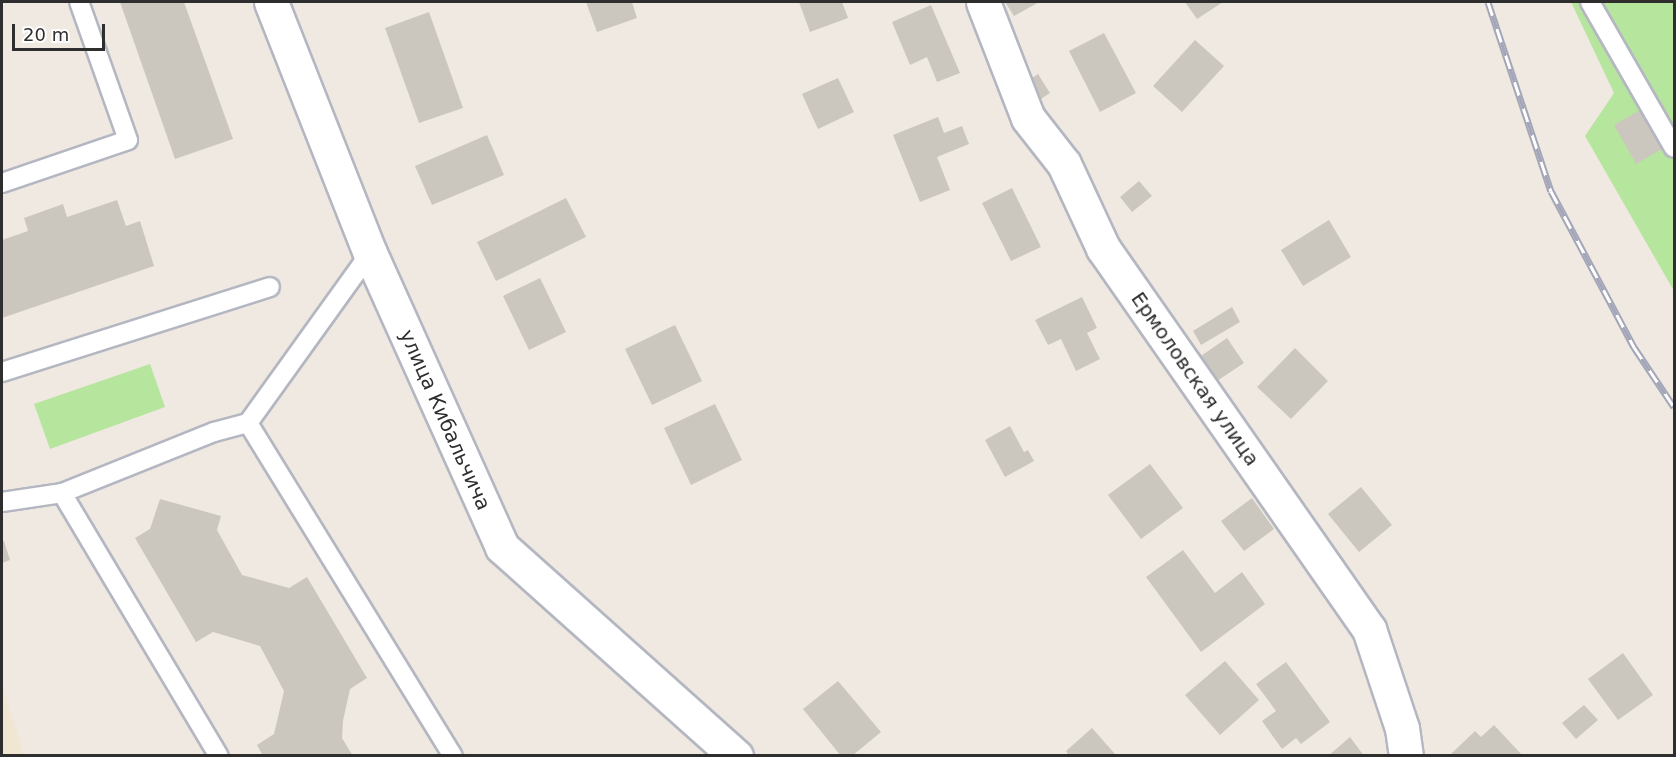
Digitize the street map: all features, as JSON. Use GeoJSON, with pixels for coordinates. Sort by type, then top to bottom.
{"type":"FeatureCollection","features":[{"type":"Feature","properties":{"kind":"street","name":"улица Кибальчича"},"geometry":{"type":"LineString","coordinates":[[271,2],[370,253],[502,548],[736,756]]}},
{"type":"Feature","properties":{"kind":"street","name":"Ермоловская улица"},"geometry":{"type":"LineString","coordinates":[[983,2],[1028,118],[1064,164],[1103,248],[1369,628],[1402,729],[1406,756]]}},
{"type":"Feature","properties":{"kind":"lane"},"geometry":{"type":"LineString","coordinates":[[2,183],[128,140],[79,2]]}},
{"type":"Feature","properties":{"kind":"lane"},"geometry":{"type":"LineString","coordinates":[[1590,2],[1674,148]]}},
{"type":"Feature","properties":{"kind":"lane"},"geometry":{"type":"LineString","coordinates":[[2,502],[62,493],[214,432],[248,423],[370,253]]}},
{"type":"Feature","properties":{"kind":"lane"},"geometry":{"type":"LineString","coordinates":[[2,372],[270,287]]}},
{"type":"Feature","properties":{"kind":"lane"},"geometry":{"type":"LineString","coordinates":[[248,423],[453,756]]}},
{"type":"Feature","properties":{"kind":"lane"},"geometry":{"type":"LineString","coordinates":[[62,493],[219,756]]}},
{"type":"Feature","properties":{"kind":"shaded area"},"geometry":{"type":"Polygon","coordinates":[[[2,685],[24,755],[2,755],[2,685]]]}},
{"type":"Feature","properties":{"kind":"green space"},"geometry":{"type":"Polygon","coordinates":[[[1571,2],[1674,2],[1674,291],[1585,136],[1614,93],[1571,2]]]}},
{"type":"Feature","properties":{"kind":"green space"},"geometry":{"type":"Polygon","coordinates":[[[150,364],[165,407],[50,449],[34,404],[150,364]]]}},
{"type":"Feature","properties":{"kind":"building"},"geometry":{"type":"Polygon","coordinates":[[[120,2],[184,2],[233,139],[175,159],[120,2]]]}},
{"type":"Feature","properties":{"kind":"building"},"geometry":{"type":"Polygon","coordinates":[[[586,2],[632,2],[637,18],[597,32],[586,2]]]}},
{"type":"Feature","properties":{"kind":"building"},"geometry":{"type":"Polygon","coordinates":[[[799,2],[842,2],[848,18],[810,32],[799,2]]]}},
{"type":"Feature","properties":{"kind":"building"},"geometry":{"type":"Polygon","coordinates":[[[1005,2],[1039,2],[1014,16],[1005,2]]]}},
{"type":"Feature","properties":{"kind":"building"},"geometry":{"type":"Polygon","coordinates":[[[1185,2],[1223,2],[1197,19],[1185,2]]]}},
{"type":"Feature","properties":{"kind":"building"},"geometry":{"type":"Polygon","coordinates":[[[931,5],[960,73],[937,82],[927,57],[910,65],[892,22],[931,5]]]}},
{"type":"Feature","properties":{"kind":"building"},"geometry":{"type":"Polygon","coordinates":[[[429,12],[463,108],[419,123],[385,28],[429,12]]]}},
{"type":"Feature","properties":{"kind":"building"},"geometry":{"type":"Polygon","coordinates":[[[1104,33],[1136,93],[1100,112],[1069,51],[1104,33]]]}},
{"type":"Feature","properties":{"kind":"building"},"geometry":{"type":"Polygon","coordinates":[[[1195,40],[1224,66],[1182,112],[1153,86],[1195,40]]]}},
{"type":"Feature","properties":{"kind":"building"},"geometry":{"type":"Polygon","coordinates":[[[1038,74],[1050,93],[1035,103],[1023,84],[1038,74]]]}},
{"type":"Feature","properties":{"kind":"building"},"geometry":{"type":"Polygon","coordinates":[[[838,78],[854,112],[818,129],[802,94],[838,78]]]}},
{"type":"Feature","properties":{"kind":"building"},"geometry":{"type":"Polygon","coordinates":[[[1640,110],[1662,149],[1636,164],[1614,125],[1640,110]]]}},
{"type":"Feature","properties":{"kind":"building"},"geometry":{"type":"Polygon","coordinates":[[[938,117],[944,133],[962,126],[969,144],[937,157],[950,190],[920,202],[893,135],[938,117]]]}},
{"type":"Feature","properties":{"kind":"building"},"geometry":{"type":"Polygon","coordinates":[[[487,135],[504,175],[432,205],[415,166],[487,135]]]}},
{"type":"Feature","properties":{"kind":"building"},"geometry":{"type":"Polygon","coordinates":[[[1139,181],[1152,196],[1132,212],[1120,197],[1139,181]]]}},
{"type":"Feature","properties":{"kind":"building"},"geometry":{"type":"Polygon","coordinates":[[[1012,188],[1041,247],[1011,261],[982,203],[1012,188]]]}},
{"type":"Feature","properties":{"kind":"building"},"geometry":{"type":"Polygon","coordinates":[[[566,198],[586,237],[496,281],[477,242],[566,198]]]}},
{"type":"Feature","properties":{"kind":"building"},"geometry":{"type":"Polygon","coordinates":[[[117,200],[126,226],[140,221],[154,266],[2,318],[2,240],[28,231],[24,218],[63,204],[67,217],[117,200]]]}},
{"type":"Feature","properties":{"kind":"building"},"geometry":{"type":"Polygon","coordinates":[[[1329,220],[1351,257],[1303,286],[1281,250],[1329,220]]]}},
{"type":"Feature","properties":{"kind":"building"},"geometry":{"type":"Polygon","coordinates":[[[540,278],[566,332],[529,350],[503,296],[540,278]]]}},
{"type":"Feature","properties":{"kind":"building"},"geometry":{"type":"Polygon","coordinates":[[[1082,297],[1097,328],[1087,333],[1100,359],[1076,371],[1061,339],[1048,345],[1035,320],[1082,297]]]}},
{"type":"Feature","properties":{"kind":"building"},"geometry":{"type":"Polygon","coordinates":[[[1232,307],[1240,322],[1201,345],[1193,331],[1232,307]]]}},
{"type":"Feature","properties":{"kind":"building"},"geometry":{"type":"Polygon","coordinates":[[[675,325],[702,381],[652,405],[625,349],[675,325]]]}},
{"type":"Feature","properties":{"kind":"building"},"geometry":{"type":"Polygon","coordinates":[[[1227,338],[1244,363],[1214,383],[1198,358],[1227,338]]]}},
{"type":"Feature","properties":{"kind":"building"},"geometry":{"type":"Polygon","coordinates":[[[1295,348],[1328,381],[1291,419],[1257,387],[1295,348]]]}},
{"type":"Feature","properties":{"kind":"building"},"geometry":{"type":"Polygon","coordinates":[[[715,404],[742,460],[691,485],[664,428],[715,404]]]}},
{"type":"Feature","properties":{"kind":"building"},"geometry":{"type":"Polygon","coordinates":[[[1010,426],[1024,452],[1028,450],[1034,461],[1005,477],[985,440],[1010,426]]]}},
{"type":"Feature","properties":{"kind":"building"},"geometry":{"type":"Polygon","coordinates":[[[1150,464],[1183,508],[1141,539],[1108,495],[1150,464]]]}},
{"type":"Feature","properties":{"kind":"building"},"geometry":{"type":"Polygon","coordinates":[[[1361,487],[1392,525],[1359,552],[1328,514],[1361,487]]]}},
{"type":"Feature","properties":{"kind":"building"},"geometry":{"type":"Polygon","coordinates":[[[1252,498],[1274,529],[1244,551],[1221,521],[1252,498]]]}},
{"type":"Feature","properties":{"kind":"building"},"geometry":{"type":"Polygon","coordinates":[[[160,499],[221,516],[217,530],[242,575],[289,588],[307,577],[367,678],[350,689],[343,721],[342,738],[353,756],[263,756],[257,745],[274,734],[284,691],[260,646],[213,632],[196,642],[135,538],[150,529],[160,499]]]}},
{"type":"Feature","properties":{"kind":"building"},"geometry":{"type":"Polygon","coordinates":[[[4,541],[10,560],[2,563],[2,542],[4,541]]]}},
{"type":"Feature","properties":{"kind":"building"},"geometry":{"type":"Polygon","coordinates":[[[1183,550],[1215,593],[1242,572],[1265,604],[1201,652],[1146,577],[1183,550]]]}},
{"type":"Feature","properties":{"kind":"building"},"geometry":{"type":"Polygon","coordinates":[[[1623,653],[1653,695],[1618,720],[1588,679],[1623,653]]]}},
{"type":"Feature","properties":{"kind":"building"},"geometry":{"type":"Polygon","coordinates":[[[1225,661],[1259,700],[1220,735],[1185,695],[1225,661]]]}},
{"type":"Feature","properties":{"kind":"building"},"geometry":{"type":"Polygon","coordinates":[[[1286,662],[1330,722],[1301,744],[1296,738],[1282,749],[1262,721],[1276,711],[1256,684],[1286,662]]]}},
{"type":"Feature","properties":{"kind":"building"},"geometry":{"type":"Polygon","coordinates":[[[838,681],[881,732],[852,756],[841,756],[803,709],[838,681]]]}},
{"type":"Feature","properties":{"kind":"building"},"geometry":{"type":"Polygon","coordinates":[[[1584,705],[1598,720],[1576,739],[1562,723],[1584,705]]]}},
{"type":"Feature","properties":{"kind":"building"},"geometry":{"type":"Polygon","coordinates":[[[1494,725],[1523,756],[1451,754],[1475,731],[1481,737],[1494,725]]]}},
{"type":"Feature","properties":{"kind":"building"},"geometry":{"type":"Polygon","coordinates":[[[1092,728],[1115,754],[1069,756],[1066,751],[1092,728]]]}},
{"type":"Feature","properties":{"kind":"building"},"geometry":{"type":"Polygon","coordinates":[[[1350,737],[1364,756],[1328,756],[1350,737]]]}},
{"type":"Feature","properties":{"kind":"railway"},"geometry":{"type":"LineString","coordinates":[[1488,2],[1551,191],[1634,347],[1674,407]]}}]}
